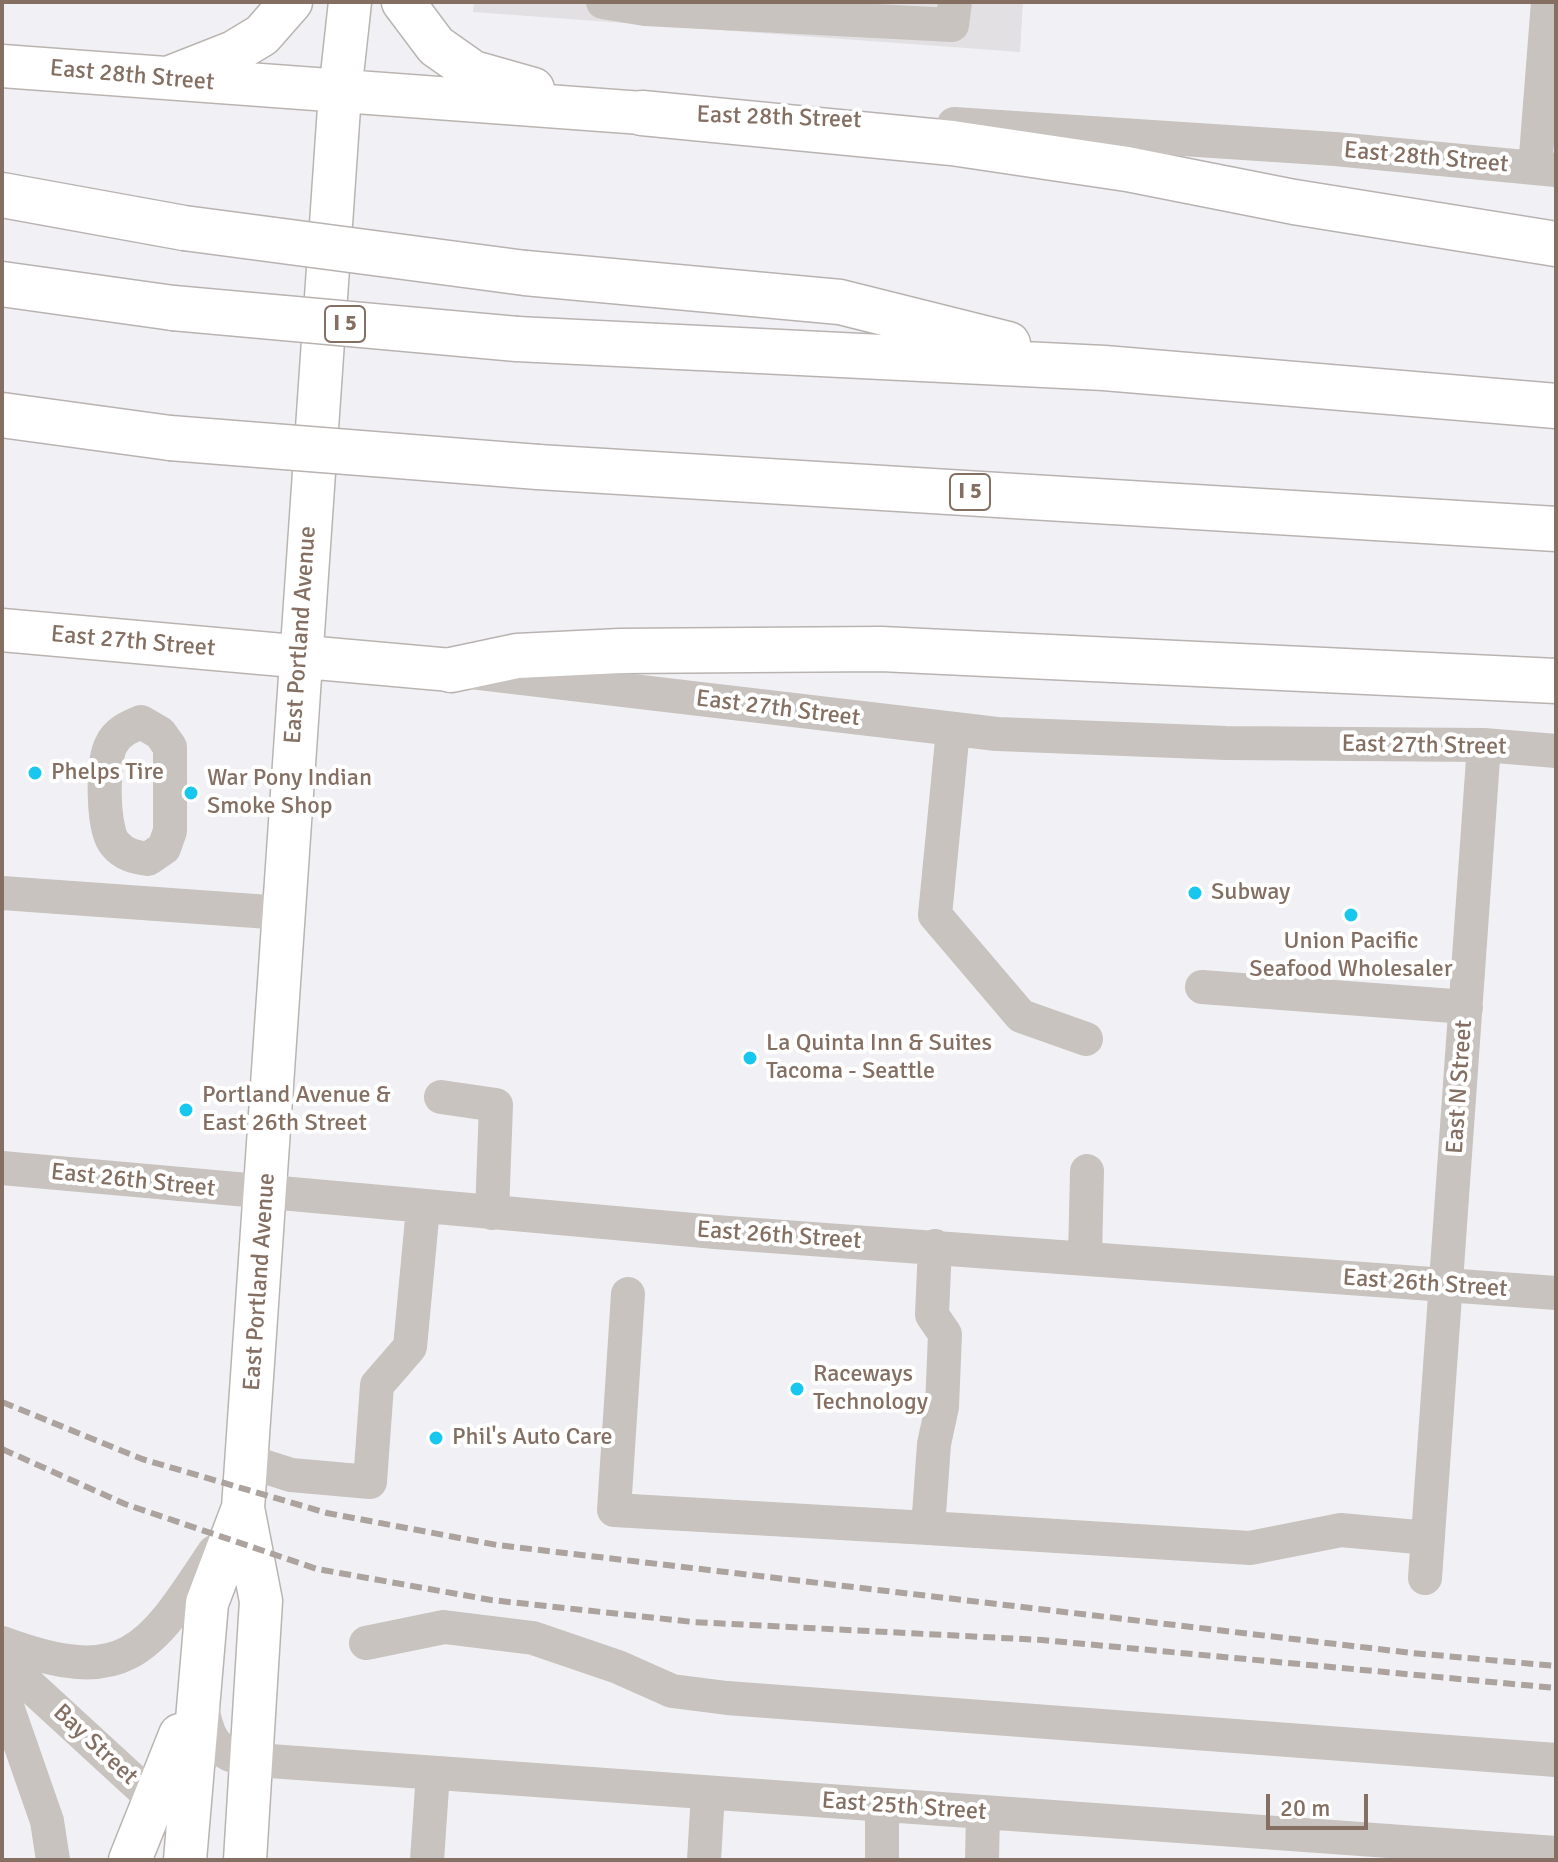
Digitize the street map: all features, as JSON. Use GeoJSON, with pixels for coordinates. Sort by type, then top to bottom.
{"type":"FeatureCollection","features":[{"type":"Feature","properties":{"kind":"highway"},"geometry":{"type":"LineString","coordinates":[[642,113],[952,143],[1127,169],[1294,202],[1556,244]]}},
{"type":"Feature","properties":{"kind":"highway"},"geometry":{"type":"LineString","coordinates":[[2,195],[184,228],[525,273],[840,302],[1104,368]]}},
{"type":"Feature","properties":{"kind":"highway","name":"I 5"},"geometry":{"type":"LineString","coordinates":[[2,284],[173,308],[517,339],[1104,368],[1556,406]]}},
{"type":"Feature","properties":{"kind":"highway","name":"I 5"},"geometry":{"type":"LineString","coordinates":[[2,415],[170,438],[538,467],[1556,529]]}},
{"type":"Feature","properties":{"kind":"highway"},"geometry":{"type":"LineString","coordinates":[[2,427],[170,438]]}},
{"type":"Feature","properties":{"kind":"highway"},"geometry":{"type":"LineString","coordinates":[[451,670],[517,656],[620,651],[881,649],[1556,681]]}},
{"type":"Feature","properties":{"kind":"main road"},"geometry":{"type":"LineString","coordinates":[[164,79],[234,52],[262,35],[291,2]]}},
{"type":"Feature","properties":{"kind":"main road","name":"East Portland Avenue"},"geometry":{"type":"LineString","coordinates":[[245,1860],[261,1601],[243,1508],[299,656],[340,93],[350,2]]}},
{"type":"Feature","properties":{"kind":"main road"},"geometry":{"type":"LineString","coordinates":[[403,2],[436,46],[473,72],[520,84],[582,109]]}},
{"type":"Feature","properties":{"kind":"main road","name":"East 28th Street"},"geometry":{"type":"LineString","coordinates":[[2,66],[642,113]]}},
{"type":"Feature","properties":{"kind":"main road","name":"East 27th Street"},"geometry":{"type":"LineString","coordinates":[[2,630],[451,670]]}},
{"type":"Feature","properties":{"kind":"main road","name":"East Portland Avenue"},"geometry":{"type":"LineString","coordinates":[[186,1845],[207,1603],[243,1508]]}},
{"type":"Feature","properties":{"kind":"main road"},"geometry":{"type":"LineString","coordinates":[[130,1860],[156,1802],[199,1681]]}},
{"type":"Feature","properties":{"kind":"street"},"geometry":{"type":"LineString","coordinates":[[603,2],[645,9],[747,8],[952,25],[955,2]]}},
{"type":"Feature","properties":{"kind":"street"},"geometry":{"type":"LineString","coordinates":[[1546,169],[1548,2]]}},
{"type":"Feature","properties":{"kind":"street","name":"East 28th Street"},"geometry":{"type":"LineString","coordinates":[[642,113],[939,123],[1335,149],[1546,169]]}},
{"type":"Feature","properties":{"kind":"street","name":"East 27th Street"},"geometry":{"type":"LineString","coordinates":[[451,670],[953,730],[1226,743],[1484,745],[1556,751]]}},
{"type":"Feature","properties":{"kind":"street"},"geometry":{"type":"LineString","coordinates":[[953,730],[935,915],[1021,1016],[1086,1039]]}},
{"type":"Feature","properties":{"kind":"street","name":"East N Street"},"geometry":{"type":"LineString","coordinates":[[1425,1578],[1484,745]]}},
{"type":"Feature","properties":{"kind":"street"},"geometry":{"type":"LineString","coordinates":[[148,859],[157,904]]}},
{"type":"Feature","properties":{"kind":"street"},"geometry":{"type":"LineString","coordinates":[[2,899],[157,904],[283,913]]}},
{"type":"Feature","properties":{"kind":"street"},"geometry":{"type":"LineString","coordinates":[[1202,987],[1466,1007]]}},
{"type":"Feature","properties":{"kind":"street"},"geometry":{"type":"LineString","coordinates":[[441,1097],[496,1105],[492,1213]]}},
{"type":"Feature","properties":{"kind":"street","name":"East 26th Street"},"geometry":{"type":"LineString","coordinates":[[2,1168],[423,1208],[1556,1293]]}},
{"type":"Feature","properties":{"kind":"street"},"geometry":{"type":"LineString","coordinates":[[1085,1258],[1087,1171]]}},
{"type":"Feature","properties":{"kind":"street"},"geometry":{"type":"LineString","coordinates":[[247,1461],[291,1475],[370,1482],[377,1385],[410,1347],[423,1208]]}},
{"type":"Feature","properties":{"kind":"street"},"geometry":{"type":"LineString","coordinates":[[928,1528],[934,1444],[942,1407],[945,1334],[932,1315],[935,1246]]}},
{"type":"Feature","properties":{"kind":"street"},"geometry":{"type":"LineString","coordinates":[[628,1294],[614,1510],[1250,1548],[1341,1530],[1428,1538]]}},
{"type":"Feature","properties":{"kind":"street"},"geometry":{"type":"LineString","coordinates":[[2,1643],[33,1654],[78,1663],[122,1656],[142,1645],[175,1612],[243,1508]]}},
{"type":"Feature","properties":{"kind":"street"},"geometry":{"type":"LineString","coordinates":[[366,1643],[444,1627],[533,1638],[618,1667],[672,1691],[727,1698],[1556,1760]]}},
{"type":"Feature","properties":{"kind":"street","name":"Bay Street"},"geometry":{"type":"LineString","coordinates":[[2,1660],[156,1802],[186,1845]]}},
{"type":"Feature","properties":{"kind":"street","name":"East 25th Street"},"geometry":{"type":"LineString","coordinates":[[199,1681],[211,1740],[226,1754],[252,1760],[1556,1853]]}},
{"type":"Feature","properties":{"kind":"street"},"geometry":{"type":"LineString","coordinates":[[2,1692],[47,1821],[53,1860]]}},
{"type":"Feature","properties":{"kind":"street"},"geometry":{"type":"LineString","coordinates":[[427,1860],[433,1773]]}},
{"type":"Feature","properties":{"kind":"street"},"geometry":{"type":"LineString","coordinates":[[704,1860],[708,1793]]}},
{"type":"Feature","properties":{"kind":"street"},"geometry":{"type":"LineString","coordinates":[[882,1805],[882,1860]]}},
{"type":"Feature","properties":{"kind":"street"},"geometry":{"type":"LineString","coordinates":[[982,1860],[983,1812]]}},
{"type":"Feature","properties":{"kind":"shaded area"},"geometry":{"type":"Polygon","coordinates":[[[474,2],[1023,2],[1020,52],[473,12],[474,2]]]}},
{"type":"Feature","properties":{"kind":"railway"},"geometry":{"type":"LineString","coordinates":[[2,1402],[142,1459],[327,1513],[497,1545],[1412,1653],[1556,1666]]}},
{"type":"Feature","properties":{"kind":"railway"},"geometry":{"type":"LineString","coordinates":[[2,1449],[125,1504],[317,1569],[491,1600],[693,1622],[1042,1640],[1556,1688]]}},
{"type":"Feature","properties":{"kind":"place","name":"Phelps Tire"},"geometry":{"type":"Point","coordinates":[35,773]}},
{"type":"Feature","properties":{"kind":"place","name":"War Pony Indian Smoke Shop"},"geometry":{"type":"Point","coordinates":[191,793]}},
{"type":"Feature","properties":{"kind":"place","name":"Subway"},"geometry":{"type":"Point","coordinates":[1195,893]}},
{"type":"Feature","properties":{"kind":"place","name":"Union Pacific Seafood Wholesaler"},"geometry":{"type":"Point","coordinates":[1351,915]}},
{"type":"Feature","properties":{"kind":"place","name":"La Quinta Inn & Suites Tacoma - Seattle"},"geometry":{"type":"Point","coordinates":[750,1058]}},
{"type":"Feature","properties":{"kind":"place","name":"Portland Avenue & East 26th Street"},"geometry":{"type":"Point","coordinates":[186,1110]}},
{"type":"Feature","properties":{"kind":"place","name":"Raceways Technology"},"geometry":{"type":"Point","coordinates":[797,1389]}},
{"type":"Feature","properties":{"kind":"place","name":"Phil's Auto Care"},"geometry":{"type":"Point","coordinates":[436,1438]}}]}
